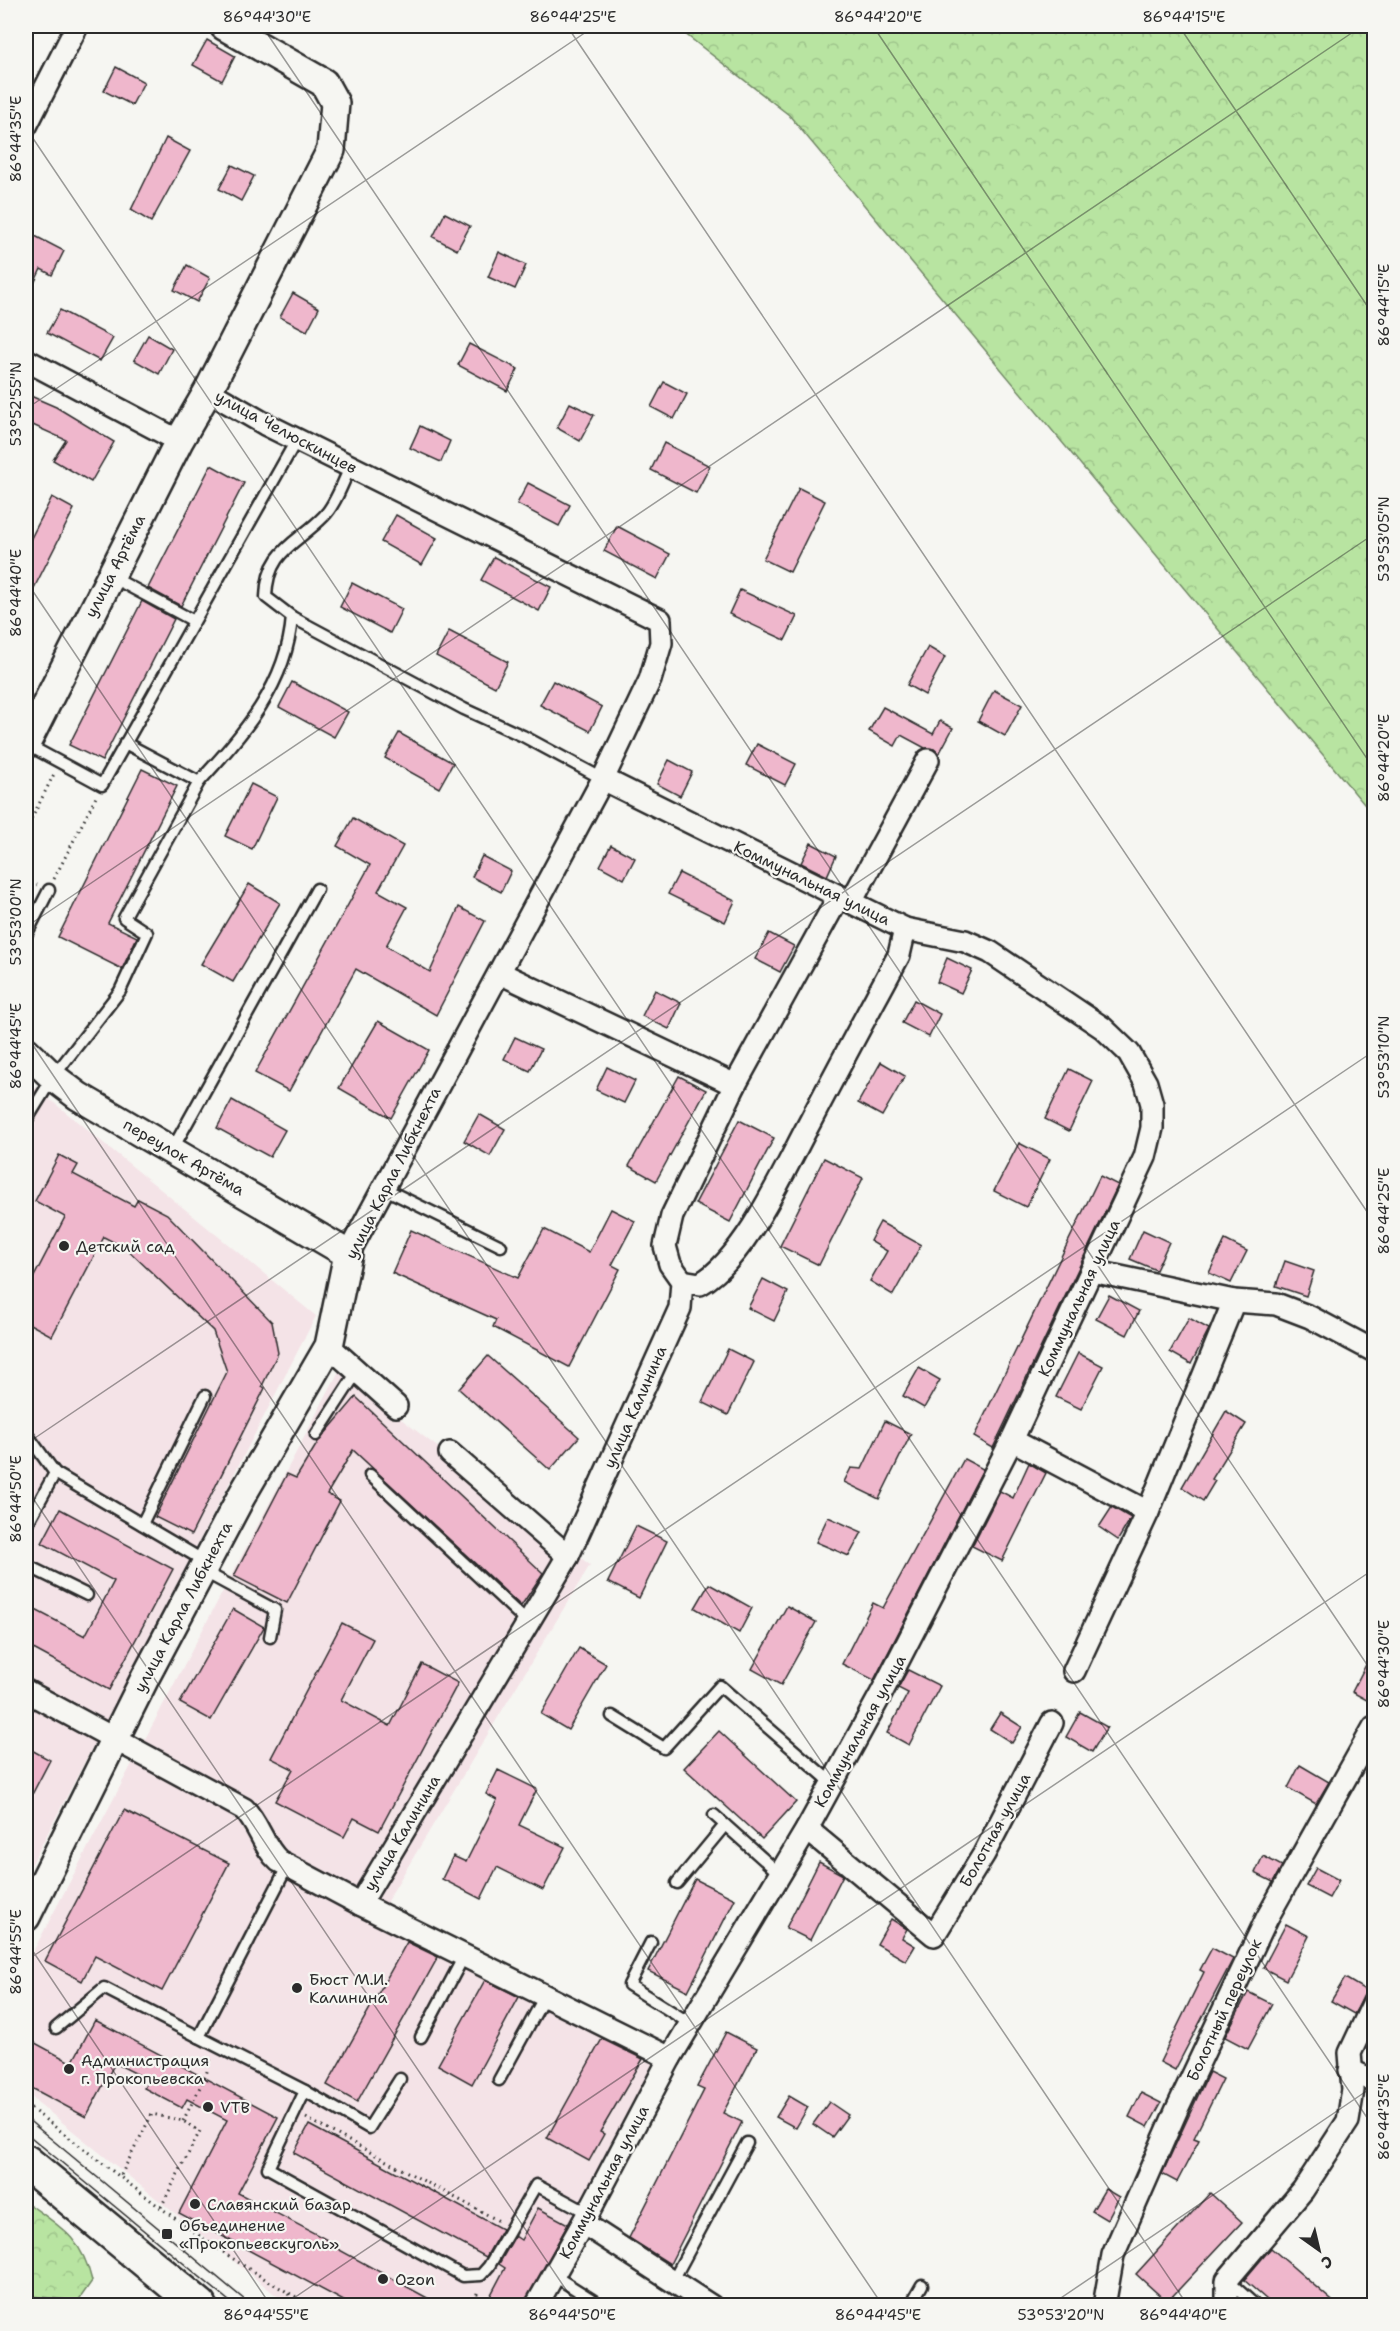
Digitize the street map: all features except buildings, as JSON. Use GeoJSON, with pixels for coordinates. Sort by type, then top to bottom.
{"type":"FeatureCollection","features":[{"type":"Feature","properties":{"kind":"main road"},"geometry":{"type":"LineString","coordinates":[[26,2162],[200,2306]]}},
{"type":"Feature","properties":{"kind":"street"},"geometry":{"type":"LineString","coordinates":[[26,126],[77,26]]}},
{"type":"Feature","properties":{"kind":"street","name":"улица Челюскинцев"},"geometry":{"type":"LineString","coordinates":[[224,26],[324,83],[336,103],[336,124],[331,150],[208,391],[297,439],[660,620]]}},
{"type":"Feature","properties":{"kind":"street"},"geometry":{"type":"LineString","coordinates":[[26,360],[179,441]]}},
{"type":"Feature","properties":{"kind":"street","name":"улица Артёма"},"geometry":{"type":"LineString","coordinates":[[26,744],[179,441],[208,391]]}},
{"type":"Feature","properties":{"kind":"street","name":"улица Карла Либкнехта"},"geometry":{"type":"LineString","coordinates":[[26,1917],[115,1738],[205,1567],[329,1346],[348,1254],[603,779],[650,680],[661,643],[660,620]]}},
{"type":"Feature","properties":{"kind":"street"},"geometry":{"type":"LineString","coordinates":[[905,929],[899,955],[770,1196],[736,1250],[709,1279],[700,1284],[682,1281],[669,1264],[665,1246],[666,1231],[735,1085],[928,760]]}},
{"type":"Feature","properties":{"kind":"street","name":"Коммунальная улица"},"geometry":{"type":"LineString","coordinates":[[536,2306],[670,2058],[807,1829],[881,1694],[1012,1440],[1145,1157],[1152,1128],[1152,1104],[1139,1068],[1118,1040],[990,952],[965,941],[905,929],[603,779]]}},
{"type":"Feature","properties":{"kind":"street"},"geometry":{"type":"LineString","coordinates":[[500,973],[735,1085]]}},
{"type":"Feature","properties":{"kind":"street","name":"переулок Артёма"},"geometry":{"type":"LineString","coordinates":[[26,1051],[53,1077],[78,1096],[348,1254]]}},
{"type":"Feature","properties":{"kind":"street"},"geometry":{"type":"LineString","coordinates":[[1092,1271],[1234,1301],[1276,1304],[1311,1317],[1374,1351]]}},
{"type":"Feature","properties":{"kind":"street","name":"улица Калинина"},"geometry":{"type":"LineString","coordinates":[[360,1904],[568,1556],[680,1308],[682,1281]]}},
{"type":"Feature","properties":{"kind":"street"},"geometry":{"type":"LineString","coordinates":[[1074,1671],[1148,1512],[1234,1301]]}},
{"type":"Feature","properties":{"kind":"street"},"geometry":{"type":"LineString","coordinates":[[329,1346],[396,1406]]}},
{"type":"Feature","properties":{"kind":"street"},"geometry":{"type":"LineString","coordinates":[[1012,1440],[1148,1512]]}},
{"type":"Feature","properties":{"kind":"street"},"geometry":{"type":"LineString","coordinates":[[450,1453],[568,1556]]}},
{"type":"Feature","properties":{"kind":"street"},"geometry":{"type":"LineString","coordinates":[[26,1691],[244,1809],[261,1832],[272,1855],[288,1865],[360,1904],[670,2058]]}},
{"type":"Feature","properties":{"kind":"street","name":"Болотная улица"},"geometry":{"type":"LineString","coordinates":[[807,1829],[934,1935],[984,1854],[1052,1723]]}},
{"type":"Feature","properties":{"kind":"street","name":"Болотный переулок"},"geometry":{"type":"LineString","coordinates":[[1104,2306],[1113,2255],[1177,2109],[1267,1918],[1374,1728]]}},
{"type":"Feature","properties":{"kind":"street"},"geometry":{"type":"LineString","coordinates":[[1227,2306],[1227,2280],[1304,2190],[1348,2121],[1353,2090],[1350,2053],[1374,2002]]}},
{"type":"Feature","properties":{"kind":"street"},"geometry":{"type":"LineString","coordinates":[[1350,2070],[1374,2081]]}},
{"type":"Feature","properties":{"kind":"street"},"geometry":{"type":"LineString","coordinates":[[585,2218],[711,2306]]}},
{"type":"Feature","properties":{"kind":"lane"},"geometry":{"type":"LineString","coordinates":[[26,744],[102,785],[297,439]]}},
{"type":"Feature","properties":{"kind":"lane"},"geometry":{"type":"LineString","coordinates":[[351,466],[325,515],[289,543],[267,581],[266,597],[292,617],[464,709],[523,736],[603,779]]}},
{"type":"Feature","properties":{"kind":"lane"},"geometry":{"type":"LineString","coordinates":[[110,576],[194,621]]}},
{"type":"Feature","properties":{"kind":"lane"},"geometry":{"type":"LineString","coordinates":[[26,1121],[53,1077],[120,991],[147,933],[124,918],[199,782],[230,748],[259,708],[282,668],[290,644],[292,617]]}},
{"type":"Feature","properties":{"kind":"lane"},"geometry":{"type":"LineString","coordinates":[[126,743],[199,782]]}},
{"type":"Feature","properties":{"kind":"lane"},"geometry":{"type":"LineString","coordinates":[[172,1150],[317,889]]}},
{"type":"Feature","properties":{"kind":"lane"},"geometry":{"type":"LineString","coordinates":[[26,935],[49,890]]}},
{"type":"Feature","properties":{"kind":"lane"},"geometry":{"type":"LineString","coordinates":[[383,1188],[501,1246]]}},
{"type":"Feature","properties":{"kind":"lane"},"geometry":{"type":"LineString","coordinates":[[316,1435],[357,1372]]}},
{"type":"Feature","properties":{"kind":"lane"},"geometry":{"type":"LineString","coordinates":[[142,1524],[205,1396]]}},
{"type":"Feature","properties":{"kind":"lane"},"geometry":{"type":"LineString","coordinates":[[26,1433],[55,1473],[142,1524],[205,1567],[275,1610],[270,1638]]}},
{"type":"Feature","properties":{"kind":"lane"},"geometry":{"type":"LineString","coordinates":[[26,1526],[55,1473]]}},
{"type":"Feature","properties":{"kind":"lane"},"geometry":{"type":"LineString","coordinates":[[370,1475],[528,1623]]}},
{"type":"Feature","properties":{"kind":"lane"},"geometry":{"type":"LineString","coordinates":[[26,1565],[87,1595]]}},
{"type":"Feature","properties":{"kind":"lane"},"geometry":{"type":"LineString","coordinates":[[612,1716],[664,1748],[720,1686],[832,1783]]}},
{"type":"Feature","properties":{"kind":"lane"},"geometry":{"type":"LineString","coordinates":[[714,1815],[780,1874]]}},
{"type":"Feature","properties":{"kind":"lane"},"geometry":{"type":"LineString","coordinates":[[677,1883],[725,1825]]}},
{"type":"Feature","properties":{"kind":"lane"},"geometry":{"type":"LineString","coordinates":[[199,2037],[288,1865]]}},
{"type":"Feature","properties":{"kind":"lane"},"geometry":{"type":"LineString","coordinates":[[651,1942],[628,1985],[691,2024]]}},
{"type":"Feature","properties":{"kind":"lane"},"geometry":{"type":"LineString","coordinates":[[421,2037],[464,1956]]}},
{"type":"Feature","properties":{"kind":"lane"},"geometry":{"type":"LineString","coordinates":[[56,2028],[104,1988],[214,2047],[306,2091],[369,2128],[400,2079]]}},
{"type":"Feature","properties":{"kind":"lane"},"geometry":{"type":"LineString","coordinates":[[499,2080],[545,1996]]}},
{"type":"Feature","properties":{"kind":"lane"},"geometry":{"type":"LineString","coordinates":[[306,2091],[268,2168],[463,2276],[481,2275],[536,2185],[585,2218]]}},
{"type":"Feature","properties":{"kind":"lane"},"geometry":{"type":"LineString","coordinates":[[673,2280],[747,2143]]}},
{"type":"Feature","properties":{"kind":"lane"},"geometry":{"type":"LineString","coordinates":[[554,2275],[602,2306]]}},
{"type":"Feature","properties":{"kind":"lane"},"geometry":{"type":"LineString","coordinates":[[1227,2280],[1256,2306]]}},
{"type":"Feature","properties":{"kind":"lane"},"geometry":{"type":"LineString","coordinates":[[910,2306],[922,2285]]}},
{"type":"Feature","properties":{"kind":"path"},"geometry":{"type":"LineString","coordinates":[[26,830],[60,762]]}},
{"type":"Feature","properties":{"kind":"path"},"geometry":{"type":"LineString","coordinates":[[49,890],[102,785]]}},
{"type":"Feature","properties":{"kind":"path"},"geometry":{"type":"LineString","coordinates":[[183,2121],[206,2075],[214,2047]]}},
{"type":"Feature","properties":{"kind":"path"},"geometry":{"type":"LineString","coordinates":[[26,2105],[121,2175],[160,2209],[288,2293],[314,2306]]}},
{"type":"Feature","properties":{"kind":"path"},"geometry":{"type":"LineString","coordinates":[[295,2112],[511,2227]]}},
{"type":"Feature","properties":{"kind":"path"},"geometry":{"type":"LineString","coordinates":[[121,2175],[152,2114],[183,2121],[200,2131],[160,2209]]}},
{"type":"Feature","properties":{"kind":"path"},"geometry":{"type":"LineString","coordinates":[[288,2293],[298,2306]]}},
{"type":"Feature","properties":{"kind":"shaded area"},"geometry":{"type":"Polygon","coordinates":[[[26,1080],[316,1316],[26,1875],[26,1080]]]}},
{"type":"Feature","properties":{"kind":"shaded area"},"geometry":{"type":"Polygon","coordinates":[[[339,1371],[590,1565],[375,1921],[663,2062],[532,2305],[288,2305],[26,2093],[26,1965],[339,1371]]]}},
{"type":"Feature","properties":{"kind":"green space"},"geometry":{"type":"Polygon","coordinates":[[[675,26],[1374,26],[1374,816],[789,115],[675,26]]]}},
{"type":"Feature","properties":{"kind":"green space"},"geometry":{"type":"Polygon","coordinates":[[[26,2202],[68,2234],[82,2253],[92,2281],[78,2301],[32,2296],[26,2292],[26,2202]]]}},
{"type":"Feature","properties":{"kind":"tram line"},"geometry":{"type":"LineString","coordinates":[[26,2118],[252,2306]]}},
{"type":"Feature","properties":{"kind":"tram line"},"geometry":{"type":"LineString","coordinates":[[26,2133],[235,2306]]}},
{"type":"Feature","properties":{"kind":"place","name":"Детский сад"},"geometry":{"type":"Point","coordinates":[64,1246]}},
{"type":"Feature","properties":{"kind":"place","name":"Бюст М.И. Калинина"},"geometry":{"type":"Point","coordinates":[297,1988]}},
{"type":"Feature","properties":{"kind":"place","name":"Администрация г. Прокопьевска"},"geometry":{"type":"Point","coordinates":[69,2069]}},
{"type":"Feature","properties":{"kind":"place","name":"VTB"},"geometry":{"type":"Point","coordinates":[208,2107]}},
{"type":"Feature","properties":{"kind":"place","name":"Славянский базар"},"geometry":{"type":"Point","coordinates":[195,2204]}},
{"type":"Feature","properties":{"kind":"place","name":"Объединение «Прокопьевскуголь»"},"geometry":{"type":"Point","coordinates":[167,2234]}},
{"type":"Feature","properties":{"kind":"place","name":"Ozon"},"geometry":{"type":"Point","coordinates":[383,2279]}}]}
